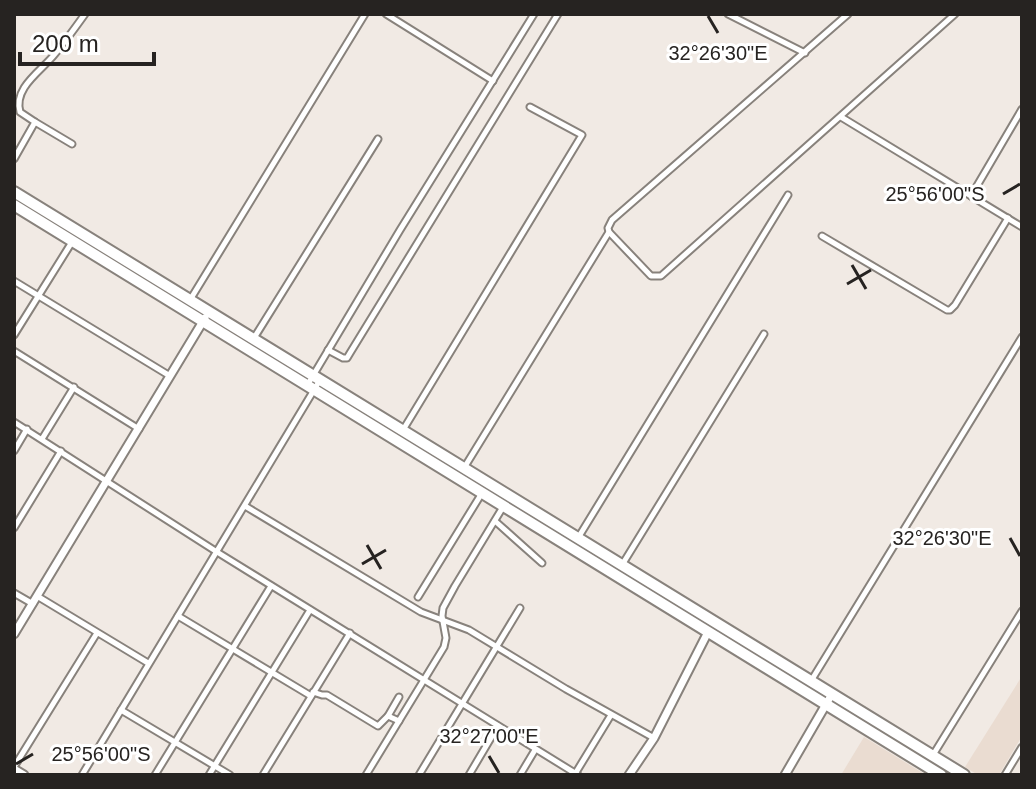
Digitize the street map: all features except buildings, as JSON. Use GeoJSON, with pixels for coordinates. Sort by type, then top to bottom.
{"type":"FeatureCollection","features":[{"type":"Feature","properties":{"kind":"highway"},"geometry":{"type":"LineString","coordinates":[[14,192],[187,304],[203,322],[403,430],[510,495],[808,686],[827,705],[941,775]]}},
{"type":"Feature","properties":{"kind":"highway"},"geometry":{"type":"LineString","coordinates":[[14,205],[72,242],[187,304],[210,311],[459,479],[708,632],[808,686],[832,694],[964,775]]}},
{"type":"Feature","properties":{"kind":"street"},"geometry":{"type":"LineString","coordinates":[[72,144],[18,109],[25,86],[54,55],[85,14]]}},
{"type":"Feature","properties":{"kind":"street"},"geometry":{"type":"LineString","coordinates":[[187,304],[365,14]]}},
{"type":"Feature","properties":{"kind":"street"},"geometry":{"type":"LineString","coordinates":[[386,14],[493,81]]}},
{"type":"Feature","properties":{"kind":"street"},"geometry":{"type":"LineString","coordinates":[[82,775],[245,506],[314,382],[328,350],[534,14]]}},
{"type":"Feature","properties":{"kind":"street"},"geometry":{"type":"LineString","coordinates":[[328,350],[347,358],[558,14]]}},
{"type":"Feature","properties":{"kind":"street"},"geometry":{"type":"LineString","coordinates":[[728,14],[805,53]]}},
{"type":"Feature","properties":{"kind":"street"},"geometry":{"type":"LineString","coordinates":[[459,479],[609,232],[612,220],[848,14]]}},
{"type":"Feature","properties":{"kind":"street"},"geometry":{"type":"LineString","coordinates":[[609,232],[651,276],[661,276],[955,14]]}},
{"type":"Feature","properties":{"kind":"street"},"geometry":{"type":"LineString","coordinates":[[403,430],[582,135],[530,107]]}},
{"type":"Feature","properties":{"kind":"street"},"geometry":{"type":"LineString","coordinates":[[971,196],[1022,109]]}},
{"type":"Feature","properties":{"kind":"street"},"geometry":{"type":"LineString","coordinates":[[841,117],[1022,227]]}},
{"type":"Feature","properties":{"kind":"street"},"geometry":{"type":"LineString","coordinates":[[14,159],[35,122]]}},
{"type":"Feature","properties":{"kind":"street"},"geometry":{"type":"LineString","coordinates":[[254,338],[378,139]]}},
{"type":"Feature","properties":{"kind":"street"},"geometry":{"type":"LineString","coordinates":[[578,538],[788,195]]}},
{"type":"Feature","properties":{"kind":"street"},"geometry":{"type":"LineString","coordinates":[[822,236],[950,310],[1008,218]]}},
{"type":"Feature","properties":{"kind":"street"},"geometry":{"type":"LineString","coordinates":[[14,335],[72,242]]}},
{"type":"Feature","properties":{"kind":"street"},"geometry":{"type":"LineString","coordinates":[[14,281],[171,376]]}},
{"type":"Feature","properties":{"kind":"street"},"geometry":{"type":"LineString","coordinates":[[14,634],[210,311]]}},
{"type":"Feature","properties":{"kind":"street"},"geometry":{"type":"LineString","coordinates":[[622,565],[764,334]]}},
{"type":"Feature","properties":{"kind":"street"},"geometry":{"type":"LineString","coordinates":[[808,686],[1022,337]]}},
{"type":"Feature","properties":{"kind":"street"},"geometry":{"type":"LineString","coordinates":[[14,351],[139,429]]}},
{"type":"Feature","properties":{"kind":"street"},"geometry":{"type":"LineString","coordinates":[[42,439],[74,387]]}},
{"type":"Feature","properties":{"kind":"street"},"geometry":{"type":"LineString","coordinates":[[14,422],[576,775],[611,715]]}},
{"type":"Feature","properties":{"kind":"street"},"geometry":{"type":"LineString","coordinates":[[14,451],[27,429]]}},
{"type":"Feature","properties":{"kind":"street"},"geometry":{"type":"LineString","coordinates":[[14,528],[61,451]]}},
{"type":"Feature","properties":{"kind":"street"},"geometry":{"type":"LineString","coordinates":[[418,597],[482,493]]}},
{"type":"Feature","properties":{"kind":"street"},"geometry":{"type":"LineString","coordinates":[[366,775],[446,642],[443,608],[510,495]]}},
{"type":"Feature","properties":{"kind":"street"},"geometry":{"type":"LineString","coordinates":[[245,506],[421,612],[459,626],[497,646],[654,738]]}},
{"type":"Feature","properties":{"kind":"street"},"geometry":{"type":"LineString","coordinates":[[495,521],[542,563]]}},
{"type":"Feature","properties":{"kind":"street"},"geometry":{"type":"LineString","coordinates":[[155,775],[271,586]]}},
{"type":"Feature","properties":{"kind":"street"},"geometry":{"type":"LineString","coordinates":[[14,593],[35,600],[148,663]]}},
{"type":"Feature","properties":{"kind":"street"},"geometry":{"type":"LineString","coordinates":[[419,775],[520,608]]}},
{"type":"Feature","properties":{"kind":"street"},"geometry":{"type":"LineString","coordinates":[[209,775],[310,610]]}},
{"type":"Feature","properties":{"kind":"street"},"geometry":{"type":"LineString","coordinates":[[933,755],[1022,611]]}},
{"type":"Feature","properties":{"kind":"street"},"geometry":{"type":"LineString","coordinates":[[178,616],[271,673],[312,694],[327,695],[378,726],[399,697]]}},
{"type":"Feature","properties":{"kind":"street"},"geometry":{"type":"LineString","coordinates":[[629,775],[654,738],[708,632]]}},
{"type":"Feature","properties":{"kind":"street"},"geometry":{"type":"LineString","coordinates":[[24,775],[14,768],[97,633]]}},
{"type":"Feature","properties":{"kind":"street"},"geometry":{"type":"LineString","coordinates":[[263,775],[350,633]]}},
{"type":"Feature","properties":{"kind":"street"},"geometry":{"type":"LineString","coordinates":[[785,775],[832,694]]}},
{"type":"Feature","properties":{"kind":"street"},"geometry":{"type":"LineString","coordinates":[[121,710],[230,775]]}},
{"type":"Feature","properties":{"kind":"street"},"geometry":{"type":"LineString","coordinates":[[388,716],[399,721]]}},
{"type":"Feature","properties":{"kind":"street"},"geometry":{"type":"LineString","coordinates":[[469,775],[498,726]]}},
{"type":"Feature","properties":{"kind":"street"},"geometry":{"type":"LineString","coordinates":[[1005,775],[1022,747]]}},
{"type":"Feature","properties":{"kind":"street"},"geometry":{"type":"LineString","coordinates":[[520,775],[535,750]]}},
{"type":"Feature","properties":{"kind":"shaded area"},"geometry":{"type":"Polygon","coordinates":[[[1022,676],[1022,736],[999,775],[978,775],[965,767],[1022,676]]]}},
{"type":"Feature","properties":{"kind":"shaded area"},"geometry":{"type":"Polygon","coordinates":[[[864,737],[926,775],[841,775],[864,737]]]}}]}
